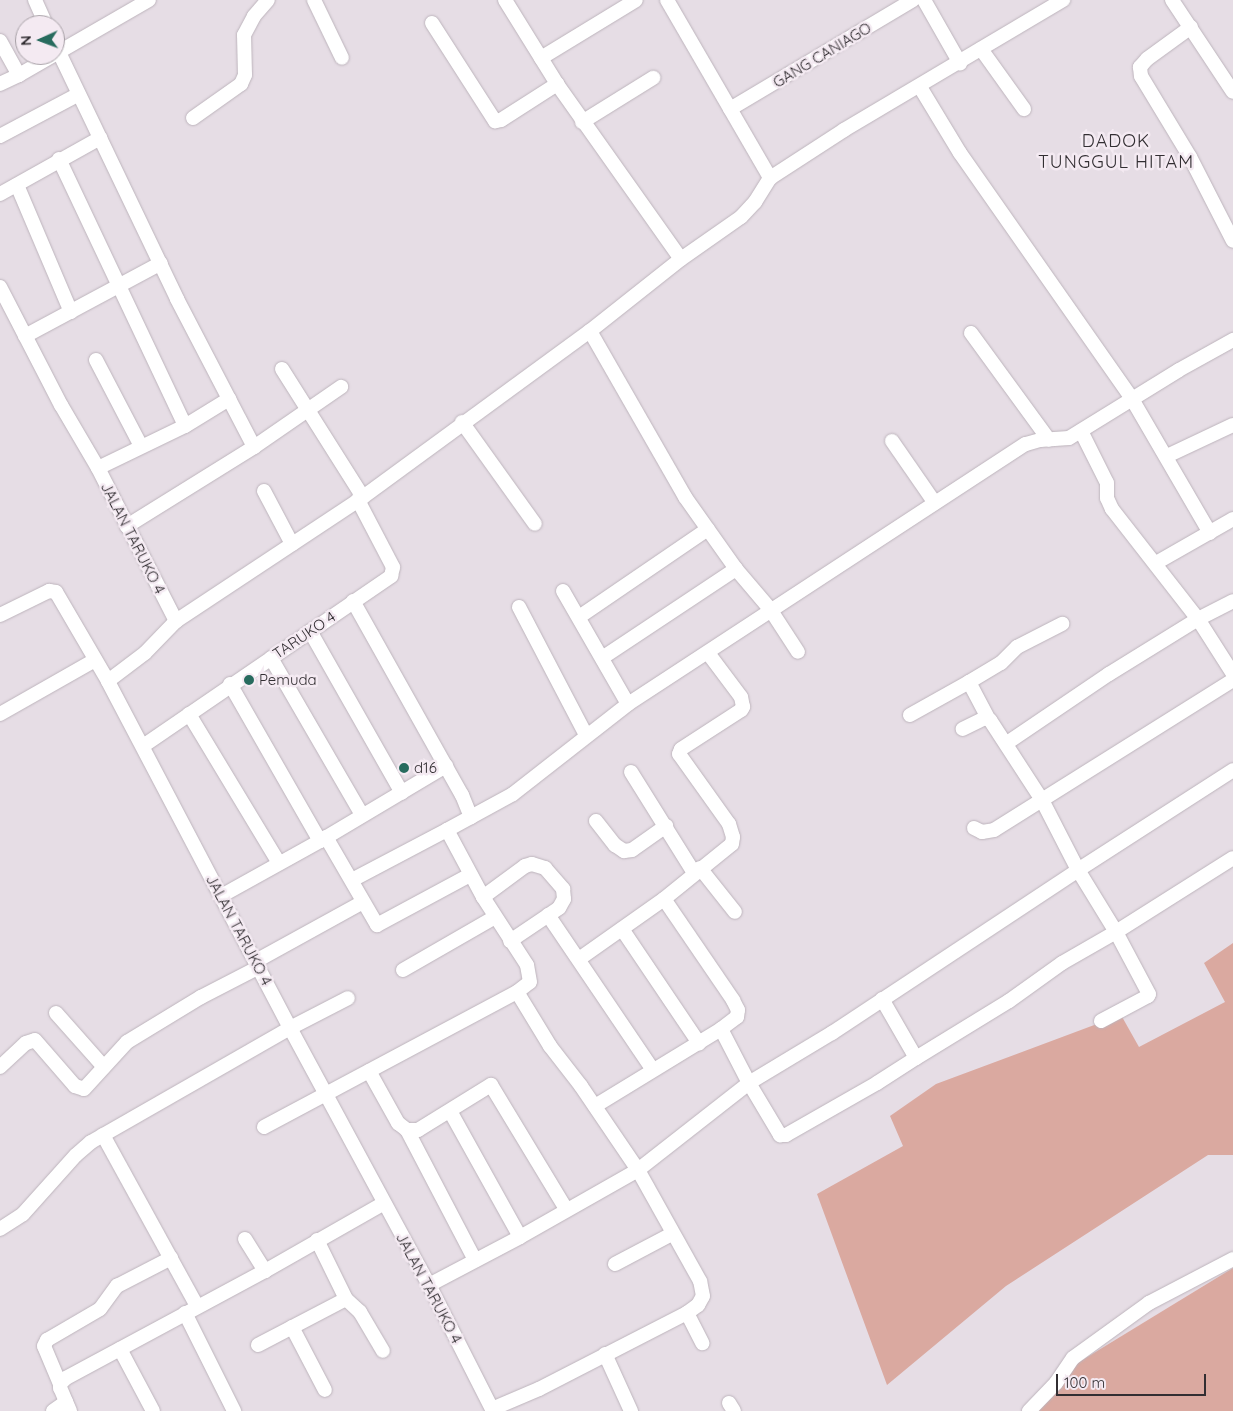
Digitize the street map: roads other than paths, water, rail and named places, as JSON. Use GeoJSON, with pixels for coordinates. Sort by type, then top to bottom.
{"type":"FeatureCollection","features":[{"type":"Feature","properties":{"kind":"street"},"geometry":{"type":"LineString","coordinates":[[35,0],[42,15]]}},
{"type":"Feature","properties":{"kind":"street"},"geometry":{"type":"LineString","coordinates":[[65,44],[149,0]]}},
{"type":"Feature","properties":{"kind":"street"},"geometry":{"type":"LineString","coordinates":[[193,118],[241,84],[244,75],[244,35],[254,16],[268,0]]}},
{"type":"Feature","properties":{"kind":"street"},"geometry":{"type":"LineString","coordinates":[[314,0],[342,58]]}},
{"type":"Feature","properties":{"kind":"street"},"geometry":{"type":"LineString","coordinates":[[505,0],[582,122],[681,259]]}},
{"type":"Feature","properties":{"kind":"street"},"geometry":{"type":"LineString","coordinates":[[541,58],[636,0]]}},
{"type":"Feature","properties":{"kind":"street"},"geometry":{"type":"LineString","coordinates":[[667,0],[770,178]]}},
{"type":"Feature","properties":{"kind":"street","name":"GANG CANIAGO"},"geometry":{"type":"LineString","coordinates":[[730,109],[913,0]]}},
{"type":"Feature","properties":{"kind":"street"},"geometry":{"type":"LineString","coordinates":[[924,0],[960,63]]}},
{"type":"Feature","properties":{"kind":"street"},"geometry":{"type":"LineString","coordinates":[[108,680],[145,652],[176,622],[360,499],[462,422],[590,331],[681,259],[741,217],[756,202],[770,178],[844,130],[920,87],[1063,0]]}},
{"type":"Feature","properties":{"kind":"street"},"geometry":{"type":"LineString","coordinates":[[1172,0],[1233,92]]}},
{"type":"Feature","properties":{"kind":"street"},"geometry":{"type":"LineString","coordinates":[[432,23],[495,122],[557,84]]}},
{"type":"Feature","properties":{"kind":"street"},"geometry":{"type":"LineString","coordinates":[[1191,27],[1147,58],[1142,64],[1140,71],[1190,157],[1233,241]]}},
{"type":"Feature","properties":{"kind":"street"},"geometry":{"type":"LineString","coordinates":[[0,41],[19,75]]}},
{"type":"Feature","properties":{"kind":"street"},"geometry":{"type":"LineString","coordinates":[[982,50],[1024,109]]}},
{"type":"Feature","properties":{"kind":"street"},"geometry":{"type":"LineString","coordinates":[[0,84],[19,75],[33,65]]}},
{"type":"Feature","properties":{"kind":"street"},"geometry":{"type":"LineString","coordinates":[[65,65],[177,299],[254,447]]}},
{"type":"Feature","properties":{"kind":"street"},"geometry":{"type":"LineString","coordinates":[[582,122],[653,78]]}},
{"type":"Feature","properties":{"kind":"street"},"geometry":{"type":"LineString","coordinates":[[920,87],[960,152],[1132,399],[1210,532]]}},
{"type":"Feature","properties":{"kind":"street"},"geometry":{"type":"LineString","coordinates":[[0,136],[79,94]]}},
{"type":"Feature","properties":{"kind":"street"},"geometry":{"type":"LineString","coordinates":[[0,194],[59,159],[100,138]]}},
{"type":"Feature","properties":{"kind":"street"},"geometry":{"type":"LineString","coordinates":[[59,159],[118,288],[185,426]]}},
{"type":"Feature","properties":{"kind":"street"},"geometry":{"type":"LineString","coordinates":[[17,185],[72,312]]}},
{"type":"Feature","properties":{"kind":"street"},"geometry":{"type":"LineString","coordinates":[[26,336],[118,288],[160,263]]}},
{"type":"Feature","properties":{"kind":"street","name":"JALAN TARUKO 4"},"geometry":{"type":"LineString","coordinates":[[0,287],[98,468],[176,622]]}},
{"type":"Feature","properties":{"kind":"street"},"geometry":{"type":"LineString","coordinates":[[590,331],[673,476],[708,529],[736,568],[770,609],[798,652]]}},
{"type":"Feature","properties":{"kind":"street"},"geometry":{"type":"LineString","coordinates":[[971,333],[1049,440]]}},
{"type":"Feature","properties":{"kind":"street"},"geometry":{"type":"LineString","coordinates":[[352,880],[512,794],[551,766],[586,735],[628,704],[708,653],[770,609],[1026,444],[1049,440],[1063,440],[1233,340]]}},
{"type":"Feature","properties":{"kind":"street"},"geometry":{"type":"LineString","coordinates":[[96,360],[141,446]]}},
{"type":"Feature","properties":{"kind":"street"},"geometry":{"type":"LineString","coordinates":[[282,369],[360,499]]}},
{"type":"Feature","properties":{"kind":"street"},"geometry":{"type":"LineString","coordinates":[[127,526],[254,447],[307,412],[341,386]]}},
{"type":"Feature","properties":{"kind":"street","name":"JALAN TARUKO 4"},"geometry":{"type":"LineString","coordinates":[[98,468],[185,426],[229,399]]}},
{"type":"Feature","properties":{"kind":"street"},"geometry":{"type":"LineString","coordinates":[[462,422],[535,524]]}},
{"type":"Feature","properties":{"kind":"street"},"geometry":{"type":"LineString","coordinates":[[1167,456],[1233,425]]}},
{"type":"Feature","properties":{"kind":"street"},"geometry":{"type":"LineString","coordinates":[[1081,430],[1107,483],[1107,498],[1112,509],[1198,619],[1233,674]]}},
{"type":"Feature","properties":{"kind":"street"},"geometry":{"type":"LineString","coordinates":[[892,442],[935,504]]}},
{"type":"Feature","properties":{"kind":"street"},"geometry":{"type":"LineString","coordinates":[[264,491],[292,544]]}},
{"type":"Feature","properties":{"kind":"street","name":"TARUKO 4"},"geometry":{"type":"LineString","coordinates":[[143,746],[230,684],[391,576],[393,567],[360,499]]}},
{"type":"Feature","properties":{"kind":"street"},"geometry":{"type":"LineString","coordinates":[[1156,563],[1233,519]]}},
{"type":"Feature","properties":{"kind":"street"},"geometry":{"type":"LineString","coordinates":[[579,617],[708,529]]}},
{"type":"Feature","properties":{"kind":"street"},"geometry":{"type":"LineString","coordinates":[[602,658],[736,568]]}},
{"type":"Feature","properties":{"kind":"street","name":"JALAN TARUKO 4"},"geometry":{"type":"LineString","coordinates":[[0,615],[49,591],[54,591],[58,594],[108,680],[290,1028],[327,1093],[429,1285],[492,1410]]}},
{"type":"Feature","properties":{"kind":"street"},"geometry":{"type":"LineString","coordinates":[[563,591],[628,704]]}},
{"type":"Feature","properties":{"kind":"street"},"geometry":{"type":"LineString","coordinates":[[353,601],[462,795],[471,817]]}},
{"type":"Feature","properties":{"kind":"street"},"geometry":{"type":"LineString","coordinates":[[1006,743],[1109,674],[1198,619],[1233,601]]}},
{"type":"Feature","properties":{"kind":"street"},"geometry":{"type":"LineString","coordinates":[[519,608],[586,735]]}},
{"type":"Feature","properties":{"kind":"street"},"geometry":{"type":"LineString","coordinates":[[910,715],[1001,663],[1017,647],[1062,624]]}},
{"type":"Feature","properties":{"kind":"street"},"geometry":{"type":"LineString","coordinates":[[310,632],[402,793]]}},
{"type":"Feature","properties":{"kind":"street"},"geometry":{"type":"LineString","coordinates":[[579,959],[664,900],[697,871],[730,847],[732,832],[729,824],[680,756],[680,751],[741,710],[743,706],[741,697],[708,653]]}},
{"type":"Feature","properties":{"kind":"street"},"geometry":{"type":"LineString","coordinates":[[271,658],[362,815]]}},
{"type":"Feature","properties":{"kind":"street"},"geometry":{"type":"LineString","coordinates":[[0,714],[95,660]]}},
{"type":"Feature","properties":{"kind":"street"},"geometry":{"type":"LineString","coordinates":[[974,828],[982,832],[991,832],[1233,680]]}},
{"type":"Feature","properties":{"kind":"street"},"geometry":{"type":"LineString","coordinates":[[969,682],[988,718],[1042,800],[1078,870],[1139,974],[1148,996],[1101,1021]]}},
{"type":"Feature","properties":{"kind":"street"},"geometry":{"type":"LineString","coordinates":[[230,684],[323,839],[352,880],[377,925],[470,875]]}},
{"type":"Feature","properties":{"kind":"street"},"geometry":{"type":"LineString","coordinates":[[189,714],[279,863]]}},
{"type":"Feature","properties":{"kind":"street"},"geometry":{"type":"LineString","coordinates":[[962,729],[988,718]]}},
{"type":"Feature","properties":{"kind":"street"},"geometry":{"type":"LineString","coordinates":[[220,896],[323,839],[446,766]]}},
{"type":"Feature","properties":{"kind":"street"},"geometry":{"type":"LineString","coordinates":[[429,1285],[520,1237],[566,1209],[638,1170],[748,1083],[832,1033],[1233,770]]}},
{"type":"Feature","properties":{"kind":"street"},"geometry":{"type":"LineString","coordinates":[[631,772],[697,871],[735,912]]}},
{"type":"Feature","properties":{"kind":"street"},"geometry":{"type":"LineString","coordinates":[[596,822],[615,845],[628,851],[666,826]]}},
{"type":"Feature","properties":{"kind":"street"},"geometry":{"type":"LineString","coordinates":[[264,1127],[517,992],[528,984],[531,977],[528,965],[482,897],[447,830]]}},
{"type":"Feature","properties":{"kind":"street"},"geometry":{"type":"LineString","coordinates":[[721,1030],[748,1083],[777,1132],[786,1134],[877,1083],[1009,1001],[1062,962],[1116,932],[1233,858]]}},
{"type":"Feature","properties":{"kind":"street"},"geometry":{"type":"LineString","coordinates":[[482,897],[525,866],[536,865],[545,868],[564,891],[564,899],[559,908],[510,941]]}},
{"type":"Feature","properties":{"kind":"street"},"geometry":{"type":"LineString","coordinates":[[595,1106],[721,1030],[736,1018],[738,1010],[664,900]]}},
{"type":"Feature","properties":{"kind":"street"},"geometry":{"type":"LineString","coordinates":[[0,1067],[26,1043],[35,1040],[79,1089],[86,1088],[127,1042],[363,902]]}},
{"type":"Feature","properties":{"kind":"street"},"geometry":{"type":"LineString","coordinates":[[548,916],[653,1070]]}},
{"type":"Feature","properties":{"kind":"street"},"geometry":{"type":"LineString","coordinates":[[403,970],[496,918]]}},
{"type":"Feature","properties":{"kind":"street"},"geometry":{"type":"LineString","coordinates":[[622,929],[699,1043]]}},
{"type":"Feature","properties":{"kind":"street"},"geometry":{"type":"LineString","coordinates":[[492,1410],[539,1389],[687,1313],[701,1301],[703,1292],[700,1281],[672,1234],[638,1170],[595,1106],[550,1046],[517,992]]}},
{"type":"Feature","properties":{"kind":"street"},"geometry":{"type":"LineString","coordinates":[[0,1229],[23,1214],[58,1178],[76,1155],[103,1135],[290,1028],[348,998]]}},
{"type":"Feature","properties":{"kind":"street"},"geometry":{"type":"LineString","coordinates":[[882,999],[916,1058]]}},
{"type":"Feature","properties":{"kind":"street"},"geometry":{"type":"LineString","coordinates":[[56,1012],[104,1067]]}},
{"type":"Feature","properties":{"kind":"street"},"geometry":{"type":"LineString","coordinates":[[369,1071],[398,1123],[407,1130],[475,1260]]}},
{"type":"Feature","properties":{"kind":"street"},"geometry":{"type":"LineString","coordinates":[[407,1130],[418,1130],[491,1085],[566,1209]]}},
{"type":"Feature","properties":{"kind":"street"},"geometry":{"type":"LineString","coordinates":[[450,1111],[520,1237]]}},
{"type":"Feature","properties":{"kind":"street"},"geometry":{"type":"LineString","coordinates":[[103,1135],[171,1258],[234,1411]]}},
{"type":"Feature","properties":{"kind":"street"},"geometry":{"type":"LineString","coordinates":[[60,1384],[73,1374],[265,1271],[384,1203]]}},
{"type":"Feature","properties":{"kind":"street"},"geometry":{"type":"LineString","coordinates":[[615,1264],[672,1234]]}},
{"type":"Feature","properties":{"kind":"street"},"geometry":{"type":"LineString","coordinates":[[245,1239],[265,1271]]}},
{"type":"Feature","properties":{"kind":"street"},"geometry":{"type":"LineString","coordinates":[[317,1240],[346,1299],[360,1312],[383,1351]]}},
{"type":"Feature","properties":{"kind":"street"},"geometry":{"type":"LineString","coordinates":[[53,1411],[68,1407],[44,1346],[47,1340],[100,1309],[117,1286],[171,1258]]}},
{"type":"Feature","properties":{"kind":"street"},"geometry":{"type":"LineString","coordinates":[[1029,1411],[1056,1383],[1073,1358],[1149,1302],[1233,1259]]}},
{"type":"Feature","properties":{"kind":"street"},"geometry":{"type":"LineString","coordinates":[[258,1345],[346,1299]]}},
{"type":"Feature","properties":{"kind":"street"},"geometry":{"type":"LineString","coordinates":[[687,1313],[702,1343]]}},
{"type":"Feature","properties":{"kind":"street"},"geometry":{"type":"LineString","coordinates":[[292,1327],[325,1390]]}},
{"type":"Feature","properties":{"kind":"street"},"geometry":{"type":"LineString","coordinates":[[120,1349],[153,1411]]}},
{"type":"Feature","properties":{"kind":"street"},"geometry":{"type":"LineString","coordinates":[[605,1354],[631,1411]]}},
{"type":"Feature","properties":{"kind":"place","name":"Pemuda"},"geometry":{"type":"Point","coordinates":[249,680]}},
{"type":"Feature","properties":{"kind":"place","name":"d16"},"geometry":{"type":"Point","coordinates":[404,768]}},
{"type":"Feature","properties":{"kind":"district","name":"DADOK TUNGGUL HITAM"},"geometry":{"type":"Point","coordinates":[1116,152]}}]}
